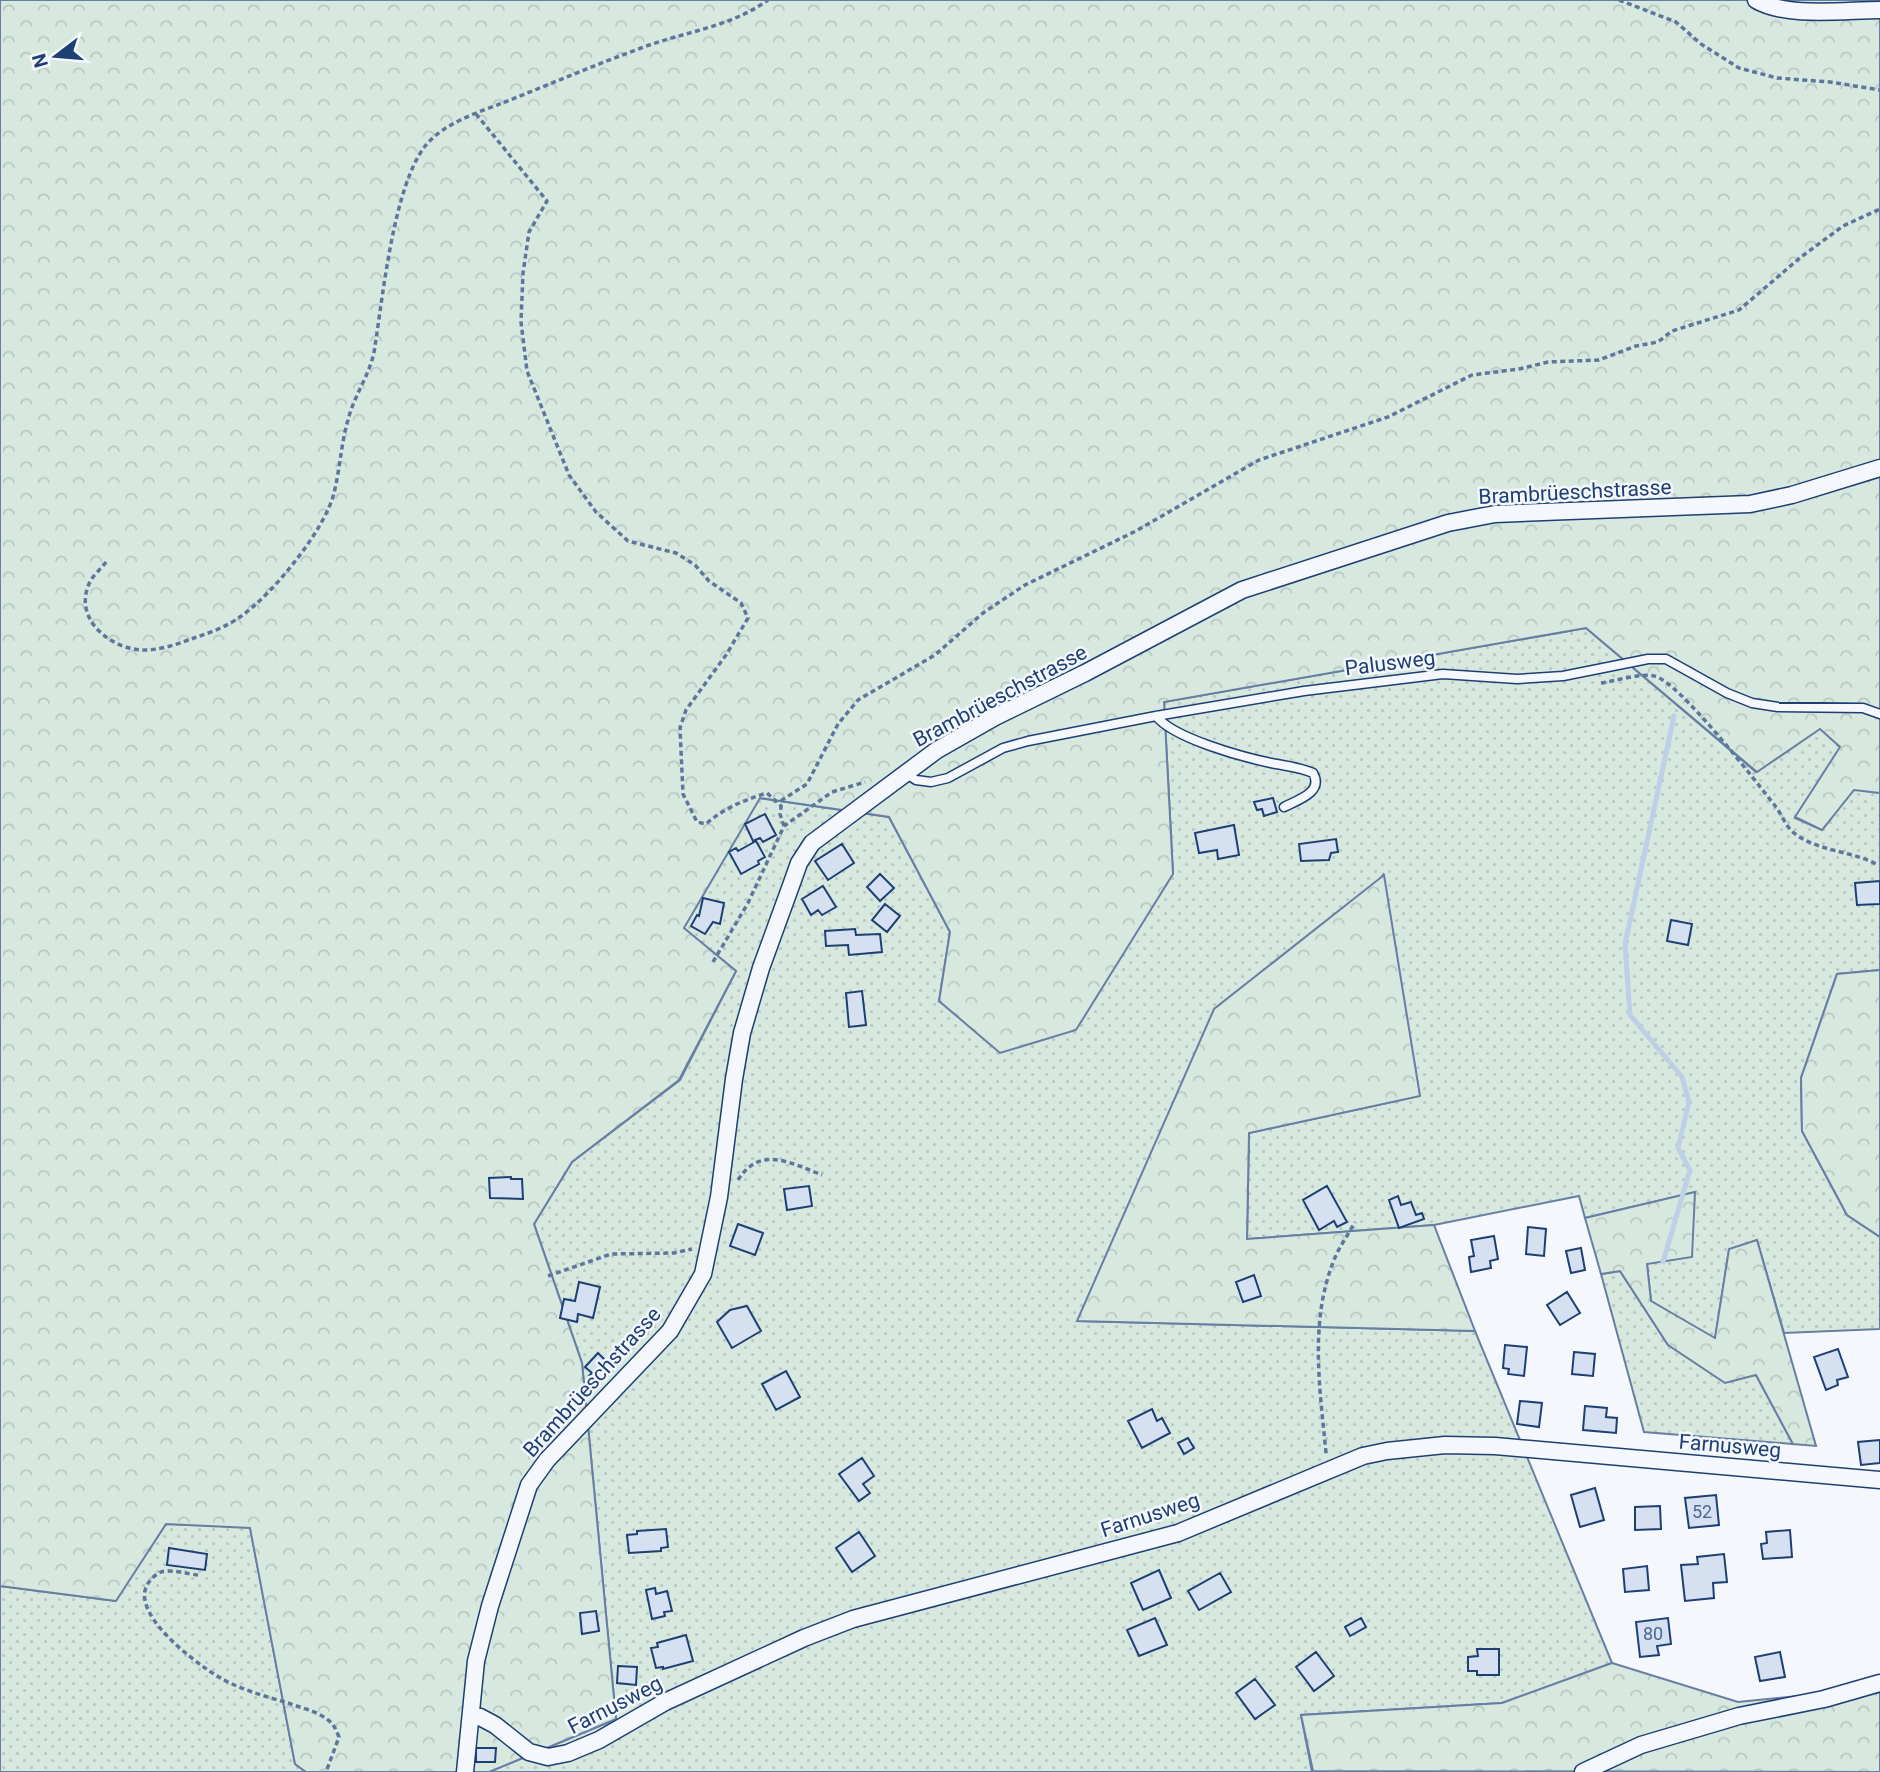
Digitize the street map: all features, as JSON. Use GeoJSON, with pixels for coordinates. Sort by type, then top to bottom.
{"type":"FeatureCollection","features":[{"type":"Feature","properties":{"kind":"street"},"geometry":{"type":"LineString","coordinates":[[1756,0],[1764,5],[1785,10],[1880,10]]}},
{"type":"Feature","properties":{"kind":"street","name":"Brambrüeschstrasse"},"geometry":{"type":"LineString","coordinates":[[465,1772],[476,1661],[516,1522],[530,1485],[547,1460],[670,1331],[703,1274],[719,1196],[742,1033],[761,968],[799,863],[812,843],[937,750],[995,717],[1242,590],[1448,523],[1495,514],[1750,504],[1793,495],[1880,468]]}},
{"type":"Feature","properties":{"kind":"street","name":"Farnusweg"},"geometry":{"type":"LineString","coordinates":[[471,1716],[480,1717],[495,1725],[529,1752],[548,1757],[568,1753],[599,1741],[665,1702],[827,1629],[953,1592],[1178,1533],[1328,1469],[1363,1456],[1387,1451],[1445,1445],[1495,1446],[1880,1480]]}},
{"type":"Feature","properties":{"kind":"street"},"geometry":{"type":"LineString","coordinates":[[1583,1772],[1641,1745],[1739,1716],[1824,1699],[1880,1684]]}},
{"type":"Feature","properties":{"kind":"lane","name":"Palusweg"},"geometry":{"type":"LineString","coordinates":[[905,773],[916,780],[930,782],[948,778],[1003,748],[1041,738],[1304,691],[1443,674],[1517,679],[1563,676],[1648,659],[1666,659],[1752,703],[1778,707],[1863,708],[1880,714]]}},
{"type":"Feature","properties":{"kind":"lane"},"geometry":{"type":"LineString","coordinates":[[1156,716],[1162,724],[1214,747],[1313,774],[1316,787],[1303,798],[1284,807]]}},
{"type":"Feature","properties":{"kind":"path"},"geometry":{"type":"LineString","coordinates":[[106,562],[89,582],[85,598],[89,616],[98,632],[124,648],[146,650],[174,645],[208,634],[239,618],[268,594],[321,524],[334,495],[348,418],[374,352],[397,217],[415,162],[427,144],[438,133],[476,114],[644,47],[705,29],[757,8],[768,0]]}},
{"type":"Feature","properties":{"kind":"path"},"geometry":{"type":"LineString","coordinates":[[1619,0],[1676,22],[1701,44],[1739,68],[1777,78],[1830,82],[1880,90]]}},
{"type":"Feature","properties":{"kind":"path"},"geometry":{"type":"LineString","coordinates":[[476,114],[547,201],[529,232],[523,273],[521,322],[527,371],[569,475],[596,512],[628,541],[676,553],[695,565],[709,581],[741,603],[748,618],[726,655],[686,710],[680,728],[682,794],[697,822],[706,824],[719,812],[767,793],[781,806]]}},
{"type":"Feature","properties":{"kind":"path"},"geometry":{"type":"LineString","coordinates":[[784,826],[780,814],[782,800],[807,784],[838,724],[858,700],[935,655],[983,613],[1025,585],[1136,531],[1259,460],[1388,417],[1472,375],[1548,362],[1577,363],[1599,360],[1636,346],[1658,342],[1672,331],[1739,310],[1801,257],[1843,226],[1880,209]]}},
{"type":"Feature","properties":{"kind":"path"},"geometry":{"type":"LineString","coordinates":[[1597,684],[1652,675],[1666,680],[1688,701],[1777,809],[1791,832],[1811,844],[1862,856],[1878,865]]}},
{"type":"Feature","properties":{"kind":"path"},"geometry":{"type":"LineString","coordinates":[[719,1196],[730,1193],[744,1171],[753,1163],[766,1158],[795,1164],[822,1175]]}},
{"type":"Feature","properties":{"kind":"path"},"geometry":{"type":"LineString","coordinates":[[1328,1469],[1320,1392],[1318,1326],[1334,1260],[1355,1223]]}},
{"type":"Feature","properties":{"kind":"path"},"geometry":{"type":"LineString","coordinates":[[548,1276],[611,1254],[674,1253],[710,1245]]}},
{"type":"Feature","properties":{"kind":"path"},"geometry":{"type":"LineString","coordinates":[[198,1576],[163,1572],[151,1578],[145,1588],[146,1606],[155,1623],[192,1658],[216,1676],[327,1718],[339,1737],[326,1772]]}},
{"type":"Feature","properties":{"kind":"green space"},"geometry":{"type":"Polygon","coordinates":[[[0,0],[1880,0],[1880,793],[1854,790],[1822,830],[1795,817],[1840,747],[1820,729],[1757,772],[1586,628],[1164,702],[1173,874],[1076,1030],[1000,1053],[939,1001],[950,932],[889,817],[760,798],[684,928],[736,971],[679,1080],[572,1162],[534,1224],[582,1363],[616,1719],[489,1772],[306,1772],[295,1764],[250,1528],[166,1524],[116,1601],[0,1586],[0,0]]]}},
{"type":"Feature","properties":{"kind":"green space"},"geometry":{"type":"Polygon","coordinates":[[[1586,628],[1756,772],[1820,728],[1841,747],[1795,818],[1822,830],[1854,789],[1880,793],[1880,970],[1837,974],[1801,1078],[1802,1131],[1847,1215],[1880,1237],[1880,1329],[1784,1333],[1757,1240],[1729,1250],[1715,1339],[1651,1301],[1647,1264],[1695,1192],[1585,1218],[1579,1196],[1434,1225],[1247,1239],[1249,1133],[1419,1096],[1383,875],[1078,1321],[1475,1331],[1612,1663],[1502,1703],[1301,1715],[1312,1772],[489,1772],[616,1719],[582,1363],[534,1224],[572,1162],[680,1080],[736,971],[683,928],[759,798],[889,817],[950,932],[939,1001],[1173,874],[1164,702],[1586,628]]]}},
{"type":"Feature","properties":{"kind":"green space"},"geometry":{"type":"Polygon","coordinates":[[[1384,875],[1420,1096],[1249,1133],[1247,1239],[1434,1225],[1475,1331],[1077,1321],[1214,1009],[1384,875]]]}},
{"type":"Feature","properties":{"kind":"green space"},"geometry":{"type":"Polygon","coordinates":[[[1880,970],[1880,1237],[1847,1215],[1802,1131],[1801,1078],[1837,974],[1880,970]]]}},
{"type":"Feature","properties":{"kind":"green space"},"geometry":{"type":"Polygon","coordinates":[[[1695,1192],[1692,1257],[1647,1264],[1651,1301],[1715,1338],[1729,1249],[1757,1240],[1816,1446],[1793,1444],[1756,1375],[1725,1383],[1668,1345],[1620,1271],[1601,1274],[1585,1218],[1695,1192]]]}},
{"type":"Feature","properties":{"kind":"green space"},"geometry":{"type":"Polygon","coordinates":[[[1620,1271],[1668,1345],[1756,1375],[1793,1444],[1644,1432],[1601,1274],[1620,1271]]]}},
{"type":"Feature","properties":{"kind":"green space"},"geometry":{"type":"Polygon","coordinates":[[[166,1524],[250,1527],[295,1764],[306,1772],[0,1772],[0,1586],[115,1601],[166,1524]]]}},
{"type":"Feature","properties":{"kind":"green space"},"geometry":{"type":"Polygon","coordinates":[[[1612,1663],[1738,1702],[1880,1688],[1880,1772],[1313,1771],[1301,1715],[1502,1703],[1612,1663]]]}},
{"type":"Feature","properties":{"kind":"building"},"geometry":{"type":"Polygon","coordinates":[[[1273,798],[1277,812],[1264,816],[1262,809],[1257,810],[1254,802],[1273,798]]]}},
{"type":"Feature","properties":{"kind":"building"},"geometry":{"type":"Polygon","coordinates":[[[765,814],[776,835],[763,842],[760,838],[753,841],[745,824],[765,814]]]}},
{"type":"Feature","properties":{"kind":"building"},"geometry":{"type":"Polygon","coordinates":[[[1234,825],[1239,855],[1218,859],[1217,850],[1199,853],[1195,833],[1234,825]]]}},
{"type":"Feature","properties":{"kind":"building"},"geometry":{"type":"Polygon","coordinates":[[[1336,839],[1338,852],[1331,853],[1329,860],[1301,861],[1299,844],[1336,839]]]}},
{"type":"Feature","properties":{"kind":"building"},"geometry":{"type":"Polygon","coordinates":[[[756,841],[765,857],[758,861],[759,864],[741,874],[729,852],[736,848],[738,851],[756,841]]]}},
{"type":"Feature","properties":{"kind":"building"},"geometry":{"type":"Polygon","coordinates":[[[842,844],[854,863],[828,880],[815,861],[842,844]]]}},
{"type":"Feature","properties":{"kind":"building"},"geometry":{"type":"Polygon","coordinates":[[[880,874],[894,888],[880,901],[867,887],[880,874]]]}},
{"type":"Feature","properties":{"kind":"building"},"geometry":{"type":"Polygon","coordinates":[[[1880,881],[1880,904],[1857,905],[1855,883],[1880,881]]]}},
{"type":"Feature","properties":{"kind":"building"},"geometry":{"type":"Polygon","coordinates":[[[823,886],[836,907],[822,915],[818,910],[811,915],[802,899],[823,886]]]}},
{"type":"Feature","properties":{"kind":"building"},"geometry":{"type":"Polygon","coordinates":[[[703,898],[724,903],[720,924],[713,922],[705,934],[691,926],[697,915],[699,916],[703,898]]]}},
{"type":"Feature","properties":{"kind":"building"},"geometry":{"type":"Polygon","coordinates":[[[885,904],[900,916],[887,932],[872,920],[885,904]]]}},
{"type":"Feature","properties":{"kind":"building"},"geometry":{"type":"Polygon","coordinates":[[[1671,920],[1692,924],[1688,945],[1667,941],[1671,920]]]}},
{"type":"Feature","properties":{"kind":"building"},"geometry":{"type":"Polygon","coordinates":[[[855,929],[856,935],[880,934],[882,952],[849,955],[848,945],[826,946],[825,931],[855,929]]]}},
{"type":"Feature","properties":{"kind":"building"},"geometry":{"type":"Polygon","coordinates":[[[862,991],[866,1025],[849,1027],[846,993],[862,991]]]}},
{"type":"Feature","properties":{"kind":"building"},"geometry":{"type":"Polygon","coordinates":[[[489,1178],[522,1179],[523,1199],[490,1198],[489,1178]]]}},
{"type":"Feature","properties":{"kind":"building"},"geometry":{"type":"Polygon","coordinates":[[[809,1186],[812,1206],[787,1210],[784,1189],[809,1186]]]}},
{"type":"Feature","properties":{"kind":"building"},"geometry":{"type":"Polygon","coordinates":[[[1327,1186],[1347,1222],[1337,1227],[1334,1221],[1319,1230],[1303,1200],[1327,1186]]]}},
{"type":"Feature","properties":{"kind":"building"},"geometry":{"type":"Polygon","coordinates":[[[1398,1196],[1401,1205],[1411,1202],[1416,1215],[1422,1213],[1424,1219],[1399,1228],[1389,1200],[1398,1196]]]}},
{"type":"Feature","properties":{"kind":"building"},"geometry":{"type":"Polygon","coordinates":[[[738,1224],[763,1233],[755,1255],[730,1246],[738,1224]]]}},
{"type":"Feature","properties":{"kind":"building"},"geometry":{"type":"Polygon","coordinates":[[[1528,1227],[1546,1229],[1544,1256],[1526,1254],[1528,1227]]]}},
{"type":"Feature","properties":{"kind":"building"},"geometry":{"type":"Polygon","coordinates":[[[1494,1236],[1498,1259],[1490,1261],[1491,1268],[1471,1272],[1469,1257],[1474,1256],[1471,1240],[1494,1236]]]}},
{"type":"Feature","properties":{"kind":"building"},"geometry":{"type":"Polygon","coordinates":[[[1581,1248],[1585,1270],[1571,1273],[1566,1251],[1581,1248]]]}},
{"type":"Feature","properties":{"kind":"building"},"geometry":{"type":"Polygon","coordinates":[[[1254,1275],[1261,1296],[1243,1302],[1236,1282],[1254,1275]]]}},
{"type":"Feature","properties":{"kind":"building"},"geometry":{"type":"Polygon","coordinates":[[[579,1282],[600,1287],[593,1318],[578,1314],[577,1322],[560,1318],[564,1299],[575,1301],[579,1282]]]}},
{"type":"Feature","properties":{"kind":"building"},"geometry":{"type":"Polygon","coordinates":[[[1567,1292],[1580,1313],[1560,1325],[1547,1305],[1567,1292]]]}},
{"type":"Feature","properties":{"kind":"building"},"geometry":{"type":"Polygon","coordinates":[[[747,1306],[761,1331],[732,1348],[717,1322],[730,1310],[747,1306]]]}},
{"type":"Feature","properties":{"kind":"building"},"geometry":{"type":"Polygon","coordinates":[[[1505,1345],[1527,1347],[1524,1376],[1508,1374],[1509,1369],[1503,1368],[1505,1345]]]}},
{"type":"Feature","properties":{"kind":"building"},"geometry":{"type":"Polygon","coordinates":[[[1838,1349],[1848,1377],[1837,1380],[1838,1385],[1826,1390],[1814,1357],[1838,1349]]]}},
{"type":"Feature","properties":{"kind":"building"},"geometry":{"type":"Polygon","coordinates":[[[1574,1352],[1595,1354],[1593,1376],[1572,1374],[1574,1352]]]}},
{"type":"Feature","properties":{"kind":"building"},"geometry":{"type":"Polygon","coordinates":[[[598,1353],[614,1369],[598,1385],[589,1376],[592,1373],[585,1367],[598,1353]]]}},
{"type":"Feature","properties":{"kind":"building"},"geometry":{"type":"Polygon","coordinates":[[[786,1371],[800,1397],[776,1410],[762,1384],[786,1371]]]}},
{"type":"Feature","properties":{"kind":"building"},"geometry":{"type":"Polygon","coordinates":[[[1520,1401],[1542,1403],[1539,1427],[1517,1424],[1520,1401]]]}},
{"type":"Feature","properties":{"kind":"building"},"geometry":{"type":"Polygon","coordinates":[[[1585,1406],[1607,1408],[1606,1417],[1617,1418],[1616,1433],[1583,1430],[1585,1406]]]}},
{"type":"Feature","properties":{"kind":"building"},"geometry":{"type":"Polygon","coordinates":[[[1152,1409],[1157,1421],[1162,1418],[1170,1433],[1142,1448],[1128,1421],[1152,1409]]]}},
{"type":"Feature","properties":{"kind":"building"},"geometry":{"type":"Polygon","coordinates":[[[1188,1438],[1194,1448],[1184,1454],[1178,1443],[1188,1438]]]}},
{"type":"Feature","properties":{"kind":"building"},"geometry":{"type":"Polygon","coordinates":[[[1880,1440],[1880,1463],[1861,1465],[1858,1442],[1880,1440]]]}},
{"type":"Feature","properties":{"kind":"building"},"geometry":{"type":"Polygon","coordinates":[[[862,1458],[874,1476],[863,1484],[870,1493],[859,1501],[839,1474],[862,1458]]]}},
{"type":"Feature","properties":{"kind":"building"},"geometry":{"type":"Polygon","coordinates":[[[1595,1488],[1604,1520],[1580,1527],[1571,1495],[1595,1488]]]}},
{"type":"Feature","properties":{"kind":"building"},"geometry":{"type":"Polygon","coordinates":[[[1716,1495],[1719,1525],[1689,1528],[1685,1498],[1716,1495]]]}},
{"type":"Feature","properties":{"kind":"building"},"geometry":{"type":"Polygon","coordinates":[[[1660,1506],[1661,1529],[1635,1530],[1635,1507],[1660,1506]]]}},
{"type":"Feature","properties":{"kind":"building"},"geometry":{"type":"Polygon","coordinates":[[[666,1529],[668,1547],[661,1548],[661,1551],[629,1553],[627,1535],[637,1534],[637,1531],[666,1529]]]}},
{"type":"Feature","properties":{"kind":"building"},"geometry":{"type":"Polygon","coordinates":[[[1790,1530],[1792,1557],[1763,1559],[1761,1544],[1767,1543],[1766,1532],[1790,1530]]]}},
{"type":"Feature","properties":{"kind":"building"},"geometry":{"type":"Polygon","coordinates":[[[859,1532],[875,1556],[852,1572],[836,1548],[859,1532]]]}},
{"type":"Feature","properties":{"kind":"building"},"geometry":{"type":"Polygon","coordinates":[[[169,1548],[207,1554],[205,1570],[167,1565],[169,1548]]]}},
{"type":"Feature","properties":{"kind":"building"},"geometry":{"type":"Polygon","coordinates":[[[1724,1554],[1727,1582],[1713,1583],[1714,1598],[1685,1601],[1681,1565],[1698,1564],[1697,1557],[1724,1554]]]}},
{"type":"Feature","properties":{"kind":"building"},"geometry":{"type":"Polygon","coordinates":[[[1647,1566],[1649,1590],[1625,1592],[1623,1569],[1647,1566]]]}},
{"type":"Feature","properties":{"kind":"building"},"geometry":{"type":"Polygon","coordinates":[[[1159,1570],[1171,1598],[1143,1610],[1131,1583],[1159,1570]]]}},
{"type":"Feature","properties":{"kind":"building"},"geometry":{"type":"Polygon","coordinates":[[[1220,1573],[1231,1592],[1199,1610],[1188,1591],[1220,1573]]]}},
{"type":"Feature","properties":{"kind":"building"},"geometry":{"type":"Polygon","coordinates":[[[655,1588],[656,1594],[667,1591],[672,1611],[652,1619],[646,1590],[655,1588]]]}},
{"type":"Feature","properties":{"kind":"building"},"geometry":{"type":"Polygon","coordinates":[[[596,1611],[599,1631],[582,1634],[580,1613],[596,1611]]]}},
{"type":"Feature","properties":{"kind":"building"},"geometry":{"type":"Polygon","coordinates":[[[1155,1618],[1167,1645],[1139,1656],[1127,1630],[1155,1618]]]}},
{"type":"Feature","properties":{"kind":"building"},"geometry":{"type":"Polygon","coordinates":[[[1361,1618],[1366,1627],[1350,1636],[1345,1627],[1361,1618]]]}},
{"type":"Feature","properties":{"kind":"building"},"geometry":{"type":"Polygon","coordinates":[[[1668,1618],[1671,1644],[1657,1646],[1659,1655],[1640,1657],[1636,1622],[1668,1618]]]}},
{"type":"Feature","properties":{"kind":"building"},"geometry":{"type":"Polygon","coordinates":[[[686,1635],[693,1661],[663,1669],[656,1668],[651,1648],[658,1647],[657,1643],[686,1635]]]}},
{"type":"Feature","properties":{"kind":"building"},"geometry":{"type":"Polygon","coordinates":[[[1477,1649],[1499,1649],[1499,1675],[1477,1675],[1477,1671],[1468,1671],[1468,1657],[1478,1656],[1477,1649]]]}},
{"type":"Feature","properties":{"kind":"building"},"geometry":{"type":"Polygon","coordinates":[[[1316,1652],[1334,1676],[1314,1691],[1296,1667],[1316,1652]]]}},
{"type":"Feature","properties":{"kind":"building"},"geometry":{"type":"Polygon","coordinates":[[[1780,1652],[1785,1677],[1760,1681],[1755,1657],[1780,1652]]]}},
{"type":"Feature","properties":{"kind":"building"},"geometry":{"type":"Polygon","coordinates":[[[618,1666],[637,1667],[636,1685],[617,1683],[618,1666]]]}},
{"type":"Feature","properties":{"kind":"building"},"geometry":{"type":"Polygon","coordinates":[[[1255,1679],[1275,1705],[1255,1719],[1236,1693],[1255,1679]]]}},
{"type":"Feature","properties":{"kind":"building"},"geometry":{"type":"Polygon","coordinates":[[[476,1748],[496,1748],[495,1762],[476,1762],[476,1748]]]}},
{"type":"Feature","properties":{"kind":"waterway"},"geometry":{"type":"LineString","coordinates":[[1663,1262],[1690,1170],[1678,1148],[1689,1102],[1682,1077],[1630,1015],[1625,944],[1674,716]]}}]}
